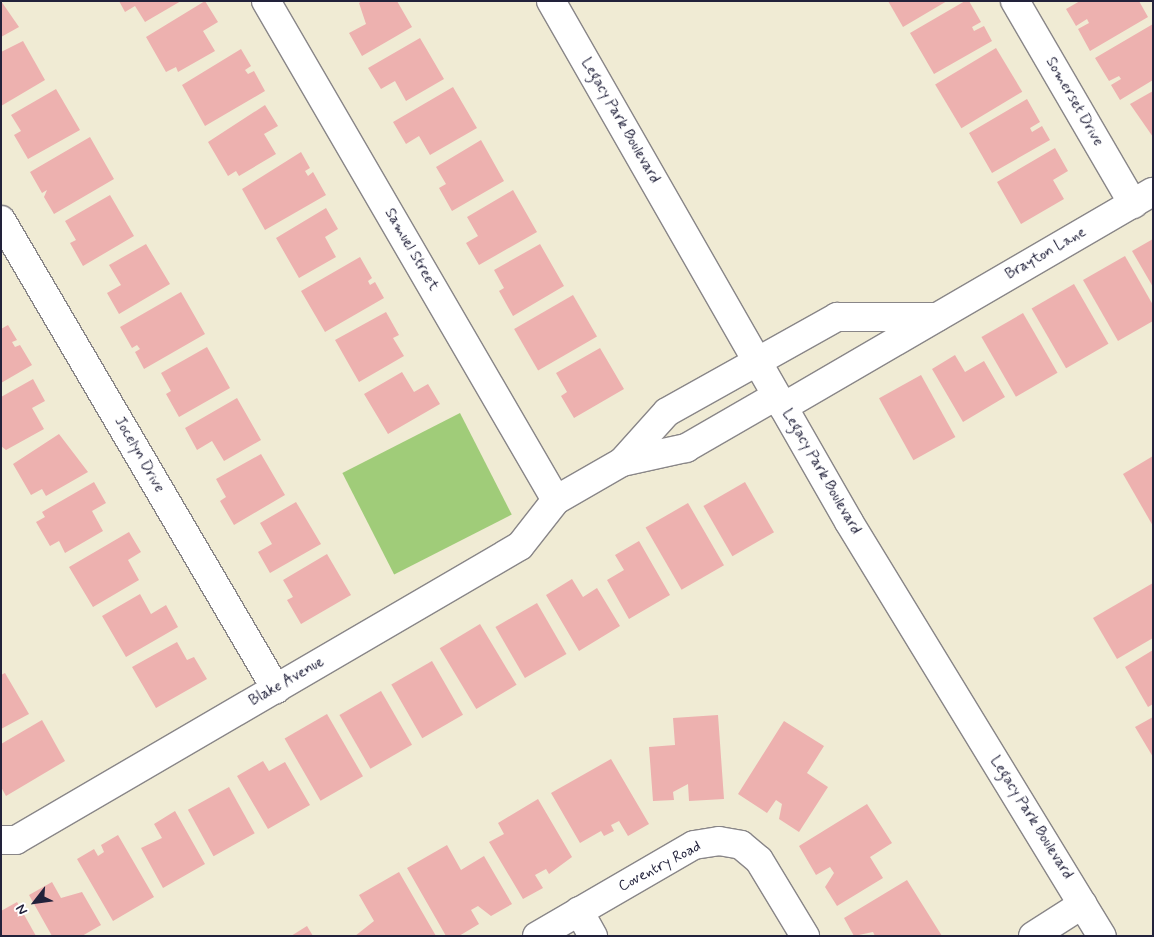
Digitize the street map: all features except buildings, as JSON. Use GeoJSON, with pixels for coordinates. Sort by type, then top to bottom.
{"type":"FeatureCollection","features":[{"type":"Feature","properties":{"kind":"street","name":"Samuel Street"},"geometry":{"type":"LineString","coordinates":[[266,1],[556,500]]}},
{"type":"Feature","properties":{"kind":"street","name":"Legacy Park Boulevard"},"geometry":{"type":"LineString","coordinates":[[551,1],[780,402],[1102,936]]}},
{"type":"Feature","properties":{"kind":"street","name":"Somerset Drive"},"geometry":{"type":"LineString","coordinates":[[1015,1],[1143,198]]}},
{"type":"Feature","properties":{"kind":"street","name":"Brayton Lane"},"geometry":{"type":"LineString","coordinates":[[622,462],[686,448],[780,402],[939,317],[1143,198]]}},
{"type":"Feature","properties":{"kind":"street","name":"Jocelyn Drive"},"geometry":{"type":"LineString","coordinates":[[1,220],[276,689]]}},
{"type":"Feature","properties":{"kind":"street"},"geometry":{"type":"LineString","coordinates":[[556,500],[622,462],[667,412],[837,317],[939,317]]}},
{"type":"Feature","properties":{"kind":"street","name":"Blake Avenue"},"geometry":{"type":"LineString","coordinates":[[1,840],[16,840],[520,546],[556,500]]}},
{"type":"Feature","properties":{"kind":"street","name":"Coventry Road"},"geometry":{"type":"LineString","coordinates":[[538,936],[694,845],[719,841],[741,845],[759,860],[805,936]]}},
{"type":"Feature","properties":{"kind":"street"},"geometry":{"type":"LineString","coordinates":[[1033,936],[1083,904]]}},
{"type":"Feature","properties":{"kind":"street"},"geometry":{"type":"LineString","coordinates":[[579,912],[593,936]]}},
{"type":"Feature","properties":{"kind":"green space"},"geometry":{"type":"Polygon","coordinates":[[[460,413],[512,515],[394,575],[342,473],[460,413]]]}}]}
